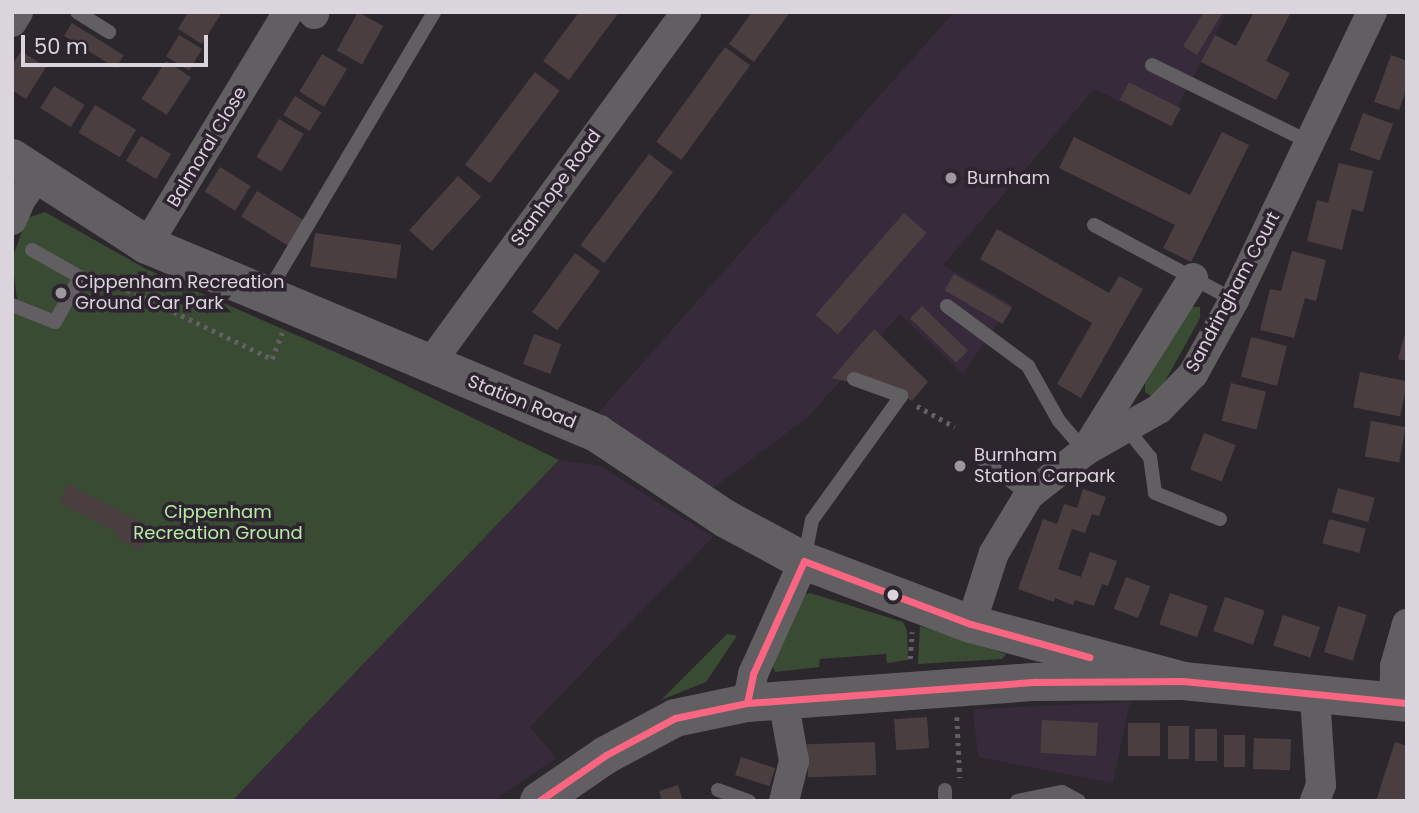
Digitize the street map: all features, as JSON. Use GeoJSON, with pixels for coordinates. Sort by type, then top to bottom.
{"type":"FeatureCollection","features":[{"type":"Feature","properties":{"kind":"street"},"geometry":{"type":"LineString","coordinates":[[12,22],[19,12]]}},
{"type":"Feature","properties":{"kind":"street","name":"Stanhope Road"},"geometry":{"type":"LineString","coordinates":[[429,365],[686,12]]}},
{"type":"Feature","properties":{"kind":"street","name":"Sandringham Court"},"geometry":{"type":"LineString","coordinates":[[971,624],[994,553],[1029,495],[1085,451],[1159,409],[1193,374],[1234,300],[1371,12]]}},
{"type":"Feature","properties":{"kind":"street","name":"Balmoral Close"},"geometry":{"type":"LineString","coordinates":[[147,245],[305,13]]}},
{"type":"Feature","properties":{"kind":"street"},"geometry":{"type":"LineString","coordinates":[[12,220],[21,198],[25,167]]}},
{"type":"Feature","properties":{"kind":"street","name":"Station Road"},"geometry":{"type":"LineString","coordinates":[[25,167],[147,245],[280,299],[429,365],[549,410],[598,433],[726,519],[804,561],[971,624],[1183,681]]}},
{"type":"Feature","properties":{"kind":"street"},"geometry":{"type":"LineString","coordinates":[[1085,451],[1193,278]]}},
{"type":"Feature","properties":{"kind":"street"},"geometry":{"type":"LineString","coordinates":[[784,801],[794,761],[753,674],[804,561]]}},
{"type":"Feature","properties":{"kind":"street"},"geometry":{"type":"LineString","coordinates":[[539,801],[606,755],[676,718],[765,701],[1036,682],[1183,681],[1315,697],[1401,703],[1395,666],[1407,624]]}},
{"type":"Feature","properties":{"kind":"street"},"geometry":{"type":"LineString","coordinates":[[1032,642],[1036,682]]}},
{"type":"Feature","properties":{"kind":"street"},"geometry":{"type":"LineString","coordinates":[[1315,697],[1321,785],[1315,801]]}},
{"type":"Feature","properties":{"kind":"lane"},"geometry":{"type":"LineString","coordinates":[[77,12],[109,32]]}},
{"type":"Feature","properties":{"kind":"lane"},"geometry":{"type":"LineString","coordinates":[[280,299],[434,12]]}},
{"type":"Feature","properties":{"kind":"lane"},"geometry":{"type":"LineString","coordinates":[[1152,65],[1309,142]]}},
{"type":"Feature","properties":{"kind":"lane"},"geometry":{"type":"LineString","coordinates":[[1094,225],[1234,300]]}},
{"type":"Feature","properties":{"kind":"lane"},"geometry":{"type":"LineString","coordinates":[[12,305],[55,322],[80,277],[32,250]]}},
{"type":"Feature","properties":{"kind":"lane"},"geometry":{"type":"LineString","coordinates":[[947,306],[1028,366],[1059,421],[1085,451]]}},
{"type":"Feature","properties":{"kind":"lane"},"geometry":{"type":"LineString","coordinates":[[804,561],[813,520],[901,396],[854,379]]}},
{"type":"Feature","properties":{"kind":"lane"},"geometry":{"type":"LineString","coordinates":[[1127,429],[1150,457],[1155,493],[1220,519]]}},
{"type":"Feature","properties":{"kind":"lane"},"geometry":{"type":"LineString","coordinates":[[983,460],[1029,495]]}},
{"type":"Feature","properties":{"kind":"lane"},"geometry":{"type":"LineString","coordinates":[[719,790],[748,801]]}},
{"type":"Feature","properties":{"kind":"lane"},"geometry":{"type":"LineString","coordinates":[[1017,801],[1062,792],[1079,801]]}},
{"type":"Feature","properties":{"kind":"path"},"geometry":{"type":"LineString","coordinates":[[95,274],[272,359],[280,299]]}},
{"type":"Feature","properties":{"kind":"path"},"geometry":{"type":"LineString","coordinates":[[910,401],[955,426]]}},
{"type":"Feature","properties":{"kind":"path"},"geometry":{"type":"LineString","coordinates":[[956,688],[960,788]]}},
{"type":"Feature","properties":{"kind":"shaded area"},"geometry":{"type":"Polygon","coordinates":[[[954,12],[1227,12],[1168,125],[1094,89],[943,265],[1011,304],[963,374],[900,314],[808,417],[706,493],[599,412],[954,12]]]}},
{"type":"Feature","properties":{"kind":"shaded area"},"geometry":{"type":"Polygon","coordinates":[[[559,460],[600,466],[713,537],[530,727],[556,758],[493,801],[232,801],[559,460]]]}},
{"type":"Feature","properties":{"kind":"shaded area"},"geometry":{"type":"Polygon","coordinates":[[[1130,702],[1113,783],[978,757],[973,709],[1130,702]]]}},
{"type":"Feature","properties":{"kind":"green space","name":"Cippenham Recreation Ground"},"geometry":{"type":"Polygon","coordinates":[[[45,212],[146,269],[360,363],[559,460],[232,801],[12,801],[12,307],[17,300],[12,259],[27,218],[45,212]]]}},
{"type":"Feature","properties":{"kind":"green space"},"geometry":{"type":"Polygon","coordinates":[[[1191,307],[1200,307],[1200,318],[1163,385],[1151,396],[1145,392],[1145,384],[1191,307]]]}},
{"type":"Feature","properties":{"kind":"green space"},"geometry":{"type":"Polygon","coordinates":[[[810,593],[903,622],[907,630],[908,660],[887,663],[886,654],[820,659],[819,667],[775,672],[772,665],[799,596],[810,593]]]}},
{"type":"Feature","properties":{"kind":"green space"},"geometry":{"type":"Polygon","coordinates":[[[920,626],[1006,654],[1002,659],[918,664],[920,626]]]}},
{"type":"Feature","properties":{"kind":"green space"},"geometry":{"type":"Polygon","coordinates":[[[727,634],[737,636],[706,682],[661,700],[727,634]]]}},
{"type":"Feature","properties":{"kind":"building"},"geometry":{"type":"Polygon","coordinates":[[[188,12],[222,12],[202,44],[178,29],[188,12]]]}},
{"type":"Feature","properties":{"kind":"building"},"geometry":{"type":"Polygon","coordinates":[[[358,12],[383,26],[362,65],[337,50],[358,12]]]}},
{"type":"Feature","properties":{"kind":"building"},"geometry":{"type":"Polygon","coordinates":[[[579,12],[619,12],[569,80],[543,61],[579,12]]]}},
{"type":"Feature","properties":{"kind":"building"},"geometry":{"type":"Polygon","coordinates":[[[752,12],[790,12],[754,62],[729,44],[752,12]]]}},
{"type":"Feature","properties":{"kind":"building"},"geometry":{"type":"Polygon","coordinates":[[[1204,12],[1223,12],[1197,55],[1183,46],[1204,12]]]}},
{"type":"Feature","properties":{"kind":"building"},"geometry":{"type":"Polygon","coordinates":[[[1254,12],[1291,12],[1266,61],[1290,73],[1276,100],[1201,62],[1215,35],[1236,46],[1254,12]]]}},
{"type":"Feature","properties":{"kind":"building"},"geometry":{"type":"Polygon","coordinates":[[[72,23],[124,55],[116,68],[64,36],[72,23]]]}},
{"type":"Feature","properties":{"kind":"building"},"geometry":{"type":"Polygon","coordinates":[[[179,35],[202,49],[189,70],[166,56],[179,35]]]}},
{"type":"Feature","properties":{"kind":"building"},"geometry":{"type":"Polygon","coordinates":[[[725,47],[750,65],[681,160],[656,142],[725,47]]]}},
{"type":"Feature","properties":{"kind":"building"},"geometry":{"type":"Polygon","coordinates":[[[21,51],[46,67],[26,99],[12,90],[12,65],[21,51]]]}},
{"type":"Feature","properties":{"kind":"building"},"geometry":{"type":"Polygon","coordinates":[[[322,54],[347,69],[324,107],[299,92],[322,54]]]}},
{"type":"Feature","properties":{"kind":"building"},"geometry":{"type":"Polygon","coordinates":[[[1391,55],[1407,61],[1407,88],[1399,110],[1374,102],[1391,55]]]}},
{"type":"Feature","properties":{"kind":"building"},"geometry":{"type":"Polygon","coordinates":[[[166,61],[191,77],[167,115],[141,99],[166,61]]]}},
{"type":"Feature","properties":{"kind":"building"},"geometry":{"type":"Polygon","coordinates":[[[535,72],[560,91],[490,183],[465,165],[535,72]]]}},
{"type":"Feature","properties":{"kind":"building"},"geometry":{"type":"Polygon","coordinates":[[[1129,82],[1181,108],[1172,126],[1120,100],[1129,82]]]}},
{"type":"Feature","properties":{"kind":"building"},"geometry":{"type":"Polygon","coordinates":[[[54,86],[85,105],[71,127],[40,108],[54,86]]]}},
{"type":"Feature","properties":{"kind":"building"},"geometry":{"type":"Polygon","coordinates":[[[295,96],[321,112],[310,131],[283,115],[295,96]]]}},
{"type":"Feature","properties":{"kind":"building"},"geometry":{"type":"Polygon","coordinates":[[[95,105],[136,130],[120,157],[79,132],[95,105]]]}},
{"type":"Feature","properties":{"kind":"building"},"geometry":{"type":"Polygon","coordinates":[[[1363,113],[1393,124],[1380,161],[1350,150],[1363,113]]]}},
{"type":"Feature","properties":{"kind":"building"},"geometry":{"type":"Polygon","coordinates":[[[279,119],[304,134],[281,172],[256,157],[279,119]]]}},
{"type":"Feature","properties":{"kind":"building"},"geometry":{"type":"Polygon","coordinates":[[[1222,132],[1249,145],[1191,262],[1163,248],[1175,225],[1059,168],[1074,137],[1190,195],[1222,132]]]}},
{"type":"Feature","properties":{"kind":"building"},"geometry":{"type":"Polygon","coordinates":[[[141,136],[171,154],[156,179],[126,161],[141,136]]]}},
{"type":"Feature","properties":{"kind":"building"},"geometry":{"type":"Polygon","coordinates":[[[649,154],[673,172],[604,263],[580,245],[649,154]]]}},
{"type":"Feature","properties":{"kind":"building"},"geometry":{"type":"Polygon","coordinates":[[[1339,163],[1373,171],[1363,212],[1352,209],[1342,250],[1307,241],[1317,200],[1328,203],[1339,163]]]}},
{"type":"Feature","properties":{"kind":"building"},"geometry":{"type":"Polygon","coordinates":[[[220,167],[251,186],[235,211],[205,192],[220,167]]]}},
{"type":"Feature","properties":{"kind":"building"},"geometry":{"type":"Polygon","coordinates":[[[458,176],[481,197],[432,251],[409,230],[458,176]]]}},
{"type":"Feature","properties":{"kind":"building"},"geometry":{"type":"Polygon","coordinates":[[[257,191],[304,220],[288,246],[241,216],[257,191]]]}},
{"type":"Feature","properties":{"kind":"building"},"geometry":{"type":"Polygon","coordinates":[[[904,213],[927,233],[838,335],[815,315],[904,213]]]}},
{"type":"Feature","properties":{"kind":"building"},"geometry":{"type":"Polygon","coordinates":[[[997,229],[1109,293],[1119,276],[1143,289],[1081,398],[1057,384],[1092,323],[980,259],[997,229]]]}},
{"type":"Feature","properties":{"kind":"building"},"geometry":{"type":"Polygon","coordinates":[[[315,233],[401,245],[396,279],[310,267],[315,233]]]}},
{"type":"Feature","properties":{"kind":"building"},"geometry":{"type":"Polygon","coordinates":[[[1292,251],[1326,260],[1316,301],[1305,298],[1294,338],[1260,330],[1270,289],[1281,291],[1292,251]]]}},
{"type":"Feature","properties":{"kind":"building"},"geometry":{"type":"Polygon","coordinates":[[[575,253],[600,271],[557,330],[532,312],[575,253]]]}},
{"type":"Feature","properties":{"kind":"building"},"geometry":{"type":"Polygon","coordinates":[[[954,274],[1012,308],[1003,324],[944,290],[954,274]]]}},
{"type":"Feature","properties":{"kind":"building"},"geometry":{"type":"Polygon","coordinates":[[[922,306],[968,350],[956,363],[910,318],[922,306]]]}},
{"type":"Feature","properties":{"kind":"building"},"geometry":{"type":"Polygon","coordinates":[[[874,329],[928,382],[912,401],[902,394],[832,378],[874,329]]]}},
{"type":"Feature","properties":{"kind":"building"},"geometry":{"type":"Polygon","coordinates":[[[1407,330],[1407,361],[1398,359],[1407,330]]]}},
{"type":"Feature","properties":{"kind":"building"},"geometry":{"type":"Polygon","coordinates":[[[534,334],[561,344],[550,374],[523,364],[534,334]]]}},
{"type":"Feature","properties":{"kind":"building"},"geometry":{"type":"Polygon","coordinates":[[[1251,337],[1287,346],[1277,386],[1241,377],[1251,337]]]}},
{"type":"Feature","properties":{"kind":"building"},"geometry":{"type":"Polygon","coordinates":[[[1360,372],[1407,381],[1400,416],[1353,407],[1360,372]]]}},
{"type":"Feature","properties":{"kind":"building"},"geometry":{"type":"Polygon","coordinates":[[[1231,383],[1266,392],[1256,430],[1222,421],[1231,383]]]}},
{"type":"Feature","properties":{"kind":"building"},"geometry":{"type":"Polygon","coordinates":[[[1371,421],[1405,427],[1399,463],[1365,456],[1371,421]]]}},
{"type":"Feature","properties":{"kind":"building"},"geometry":{"type":"Polygon","coordinates":[[[1204,433],[1236,445],[1222,482],[1190,469],[1204,433]]]}},
{"type":"Feature","properties":{"kind":"building"},"geometry":{"type":"Polygon","coordinates":[[[68,484],[152,528],[140,550],[116,538],[118,533],[59,502],[68,484]]]}},
{"type":"Feature","properties":{"kind":"building"},"geometry":{"type":"Polygon","coordinates":[[[1338,488],[1375,498],[1368,522],[1332,512],[1338,488]]]}},
{"type":"Feature","properties":{"kind":"building"},"geometry":{"type":"Polygon","coordinates":[[[1083,489],[1106,497],[1099,516],[1092,514],[1085,533],[1072,529],[1058,569],[1081,577],[1090,552],[1117,561],[1108,586],[1102,584],[1094,606],[1075,600],[1073,605],[1055,598],[1054,602],[1018,589],[1043,519],[1057,524],[1064,504],[1077,508],[1083,489]]]}},
{"type":"Feature","properties":{"kind":"building"},"geometry":{"type":"Polygon","coordinates":[[[1329,519],[1366,529],[1359,553],[1323,543],[1329,519]]]}},
{"type":"Feature","properties":{"kind":"building"},"geometry":{"type":"Polygon","coordinates":[[[1126,577],[1150,586],[1138,618],[1114,609],[1126,577]]]}},
{"type":"Feature","properties":{"kind":"building"},"geometry":{"type":"Polygon","coordinates":[[[1170,593],[1208,606],[1197,637],[1159,624],[1170,593]]]}},
{"type":"Feature","properties":{"kind":"building"},"geometry":{"type":"Polygon","coordinates":[[[1225,597],[1265,611],[1253,645],[1213,631],[1225,597]]]}},
{"type":"Feature","properties":{"kind":"building"},"geometry":{"type":"Polygon","coordinates":[[[1338,606],[1367,615],[1353,661],[1324,652],[1338,606]]]}},
{"type":"Feature","properties":{"kind":"building"},"geometry":{"type":"Polygon","coordinates":[[[1283,615],[1320,627],[1310,657],[1273,645],[1283,615]]]}},
{"type":"Feature","properties":{"kind":"building"},"geometry":{"type":"Polygon","coordinates":[[[927,717],[929,748],[896,750],[894,719],[927,717]]]}},
{"type":"Feature","properties":{"kind":"building"},"geometry":{"type":"Polygon","coordinates":[[[1042,720],[1098,723],[1096,756],[1040,753],[1042,720]]]}},
{"type":"Feature","properties":{"kind":"building"},"geometry":{"type":"Polygon","coordinates":[[[1128,723],[1160,723],[1160,756],[1128,756],[1128,723]]]}},
{"type":"Feature","properties":{"kind":"building"},"geometry":{"type":"Polygon","coordinates":[[[1168,726],[1189,726],[1189,759],[1168,759],[1168,726]]]}},
{"type":"Feature","properties":{"kind":"building"},"geometry":{"type":"Polygon","coordinates":[[[1195,729],[1217,729],[1217,761],[1195,761],[1195,729]]]}},
{"type":"Feature","properties":{"kind":"building"},"geometry":{"type":"Polygon","coordinates":[[[1224,735],[1245,735],[1245,767],[1224,767],[1224,735]]]}},
{"type":"Feature","properties":{"kind":"building"},"geometry":{"type":"Polygon","coordinates":[[[1254,738],[1291,739],[1290,770],[1253,769],[1254,738]]]}},
{"type":"Feature","properties":{"kind":"building"},"geometry":{"type":"Polygon","coordinates":[[[875,742],[876,775],[808,777],[807,744],[875,742]]]}},
{"type":"Feature","properties":{"kind":"building"},"geometry":{"type":"Polygon","coordinates":[[[1395,742],[1407,746],[1407,801],[1376,801],[1395,742]]]}},
{"type":"Feature","properties":{"kind":"building"},"geometry":{"type":"Polygon","coordinates":[[[741,757],[775,768],[769,786],[735,775],[741,757]]]}},
{"type":"Feature","properties":{"kind":"building"},"geometry":{"type":"Polygon","coordinates":[[[678,785],[683,801],[662,801],[659,791],[678,785]]]}},
{"type":"Feature","properties":{"kind":"transit line"},"geometry":{"type":"LineString","coordinates":[[747,703],[753,674],[804,561],[971,624],[1089,657]]}},
{"type":"Feature","properties":{"kind":"transit line"},"geometry":{"type":"LineString","coordinates":[[539,801],[606,755],[675,718],[747,703],[1036,682],[1183,681],[1407,703]]}},
{"type":"Feature","properties":{"kind":"place","name":"Burnham"},"geometry":{"type":"Point","coordinates":[951,178]}},
{"type":"Feature","properties":{"kind":"place","name":"Cippenham Recreation Ground Car Park"},"geometry":{"type":"Point","coordinates":[61,293]}},
{"type":"Feature","properties":{"kind":"place","name":"Burnham Station Carpark"},"geometry":{"type":"Point","coordinates":[960,466]}}]}
